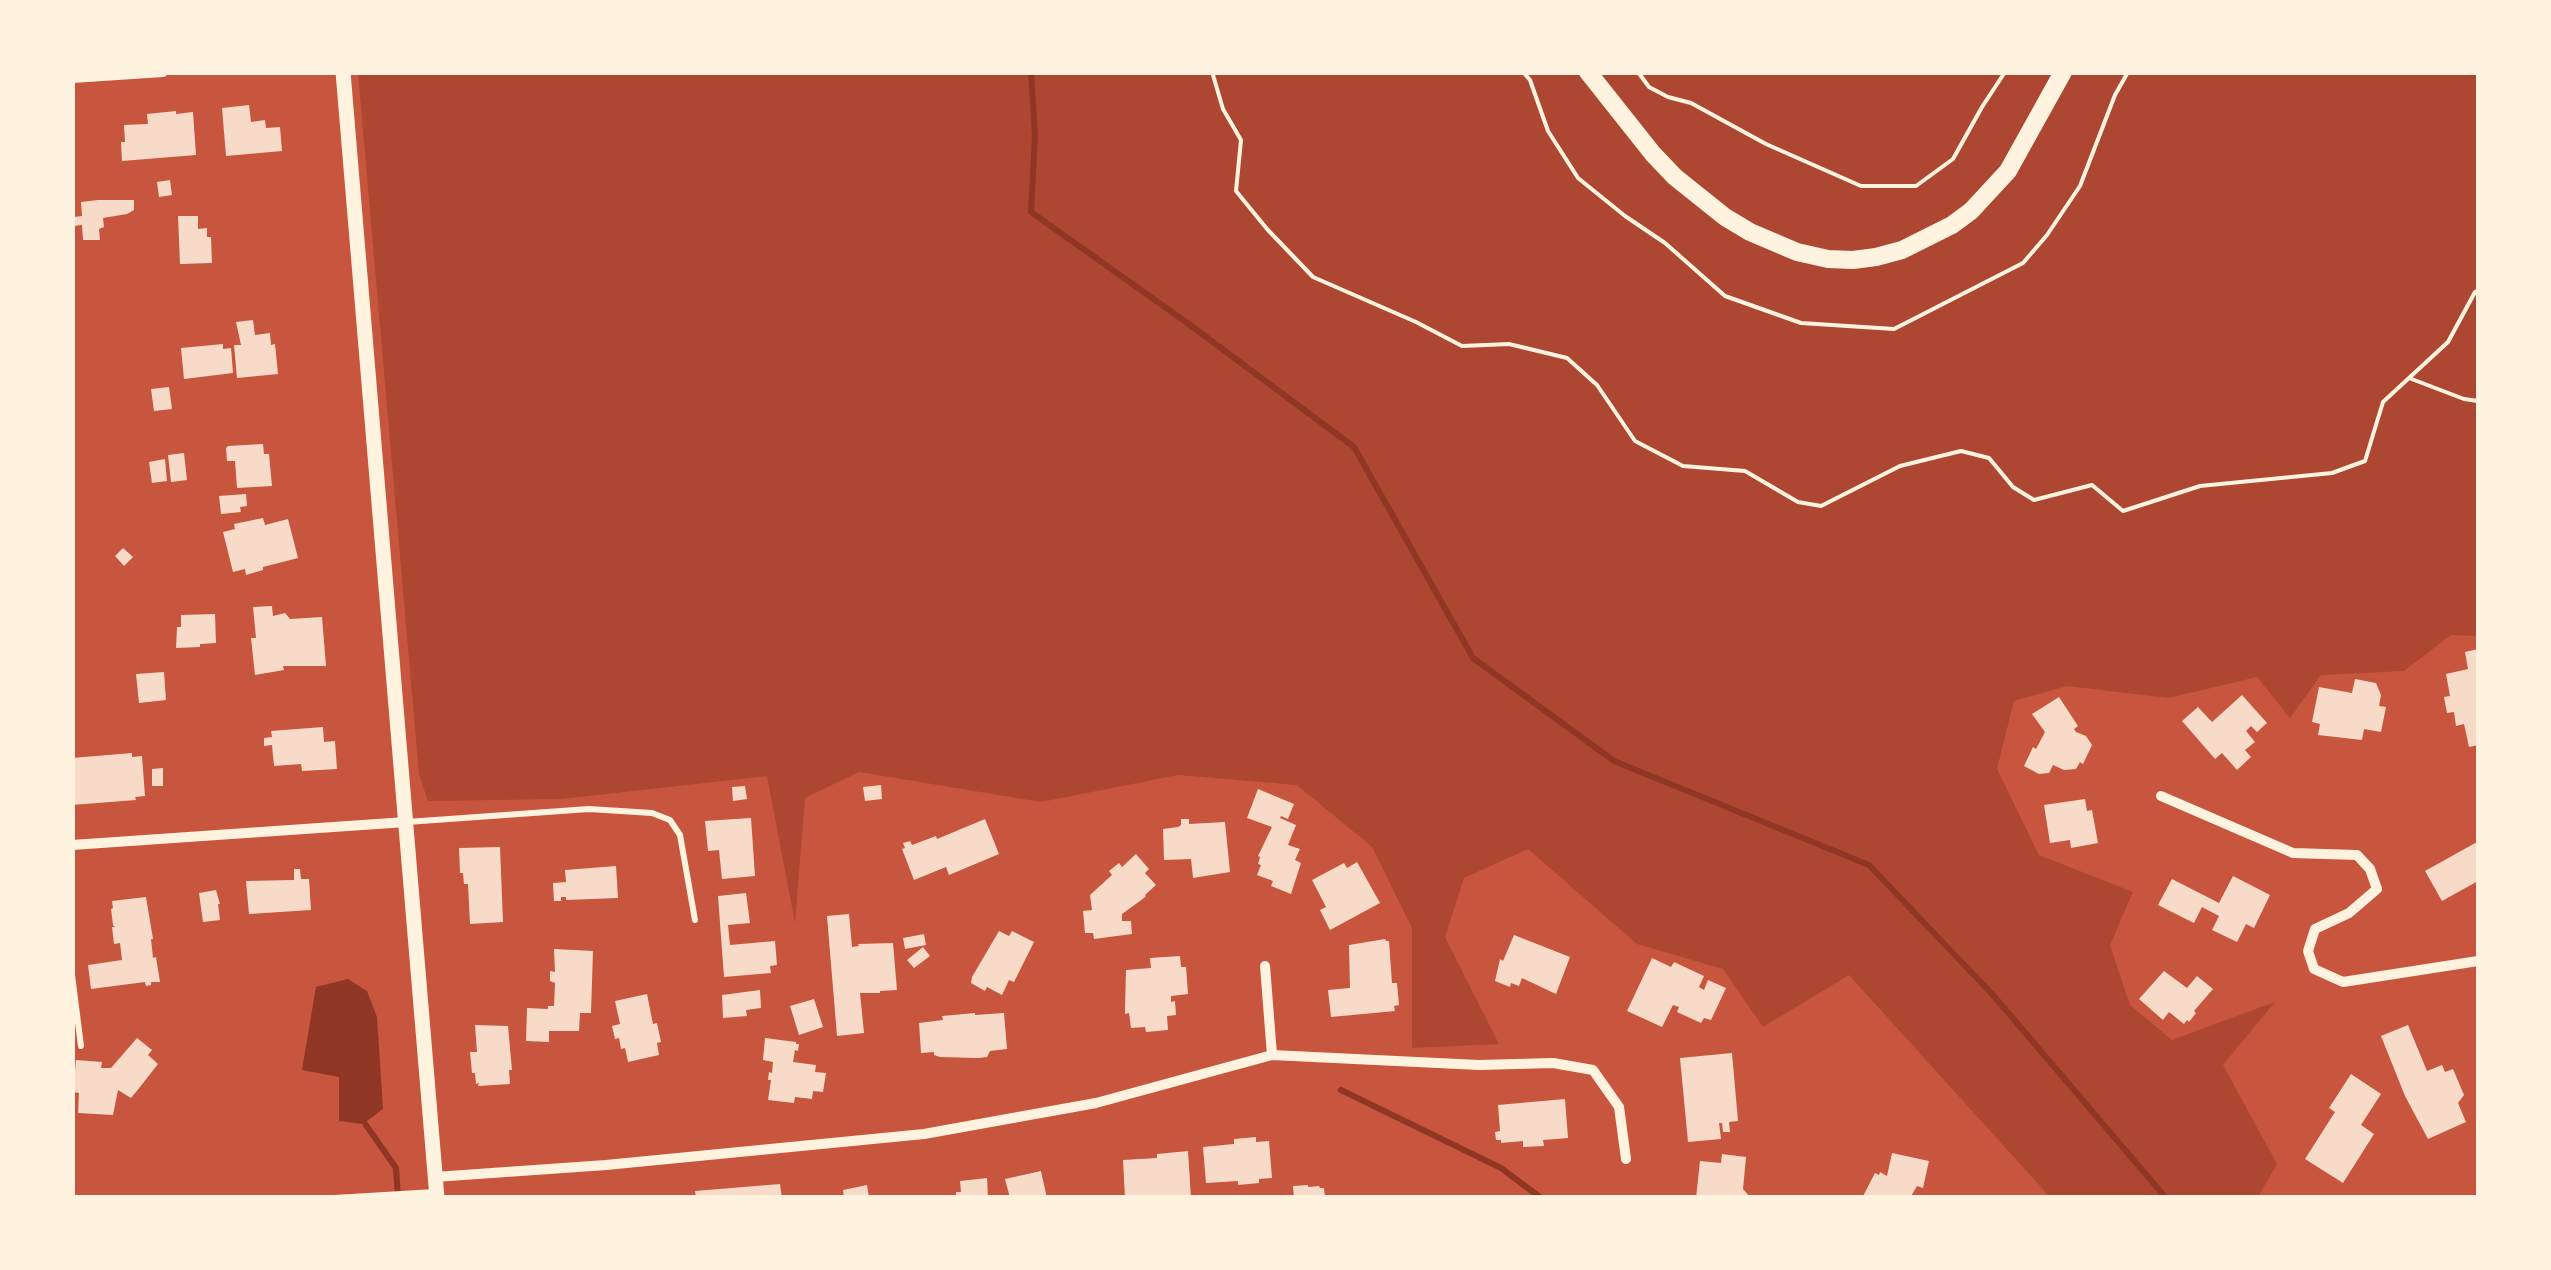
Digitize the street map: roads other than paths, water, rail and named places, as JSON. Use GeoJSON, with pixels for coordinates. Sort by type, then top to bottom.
{"type":"FeatureCollection","features":[{"type":"Feature","properties":{"kind":"main road"},"geometry":{"type":"LineString","coordinates":[[1588,72],[1664,166],[1725,217],[1797,252],[1853,260],[1914,245],[1971,211],[2008,171],[2063,72]]}},
{"type":"Feature","properties":{"kind":"street"},"geometry":{"type":"LineString","coordinates":[[72,78],[163,72]]}},
{"type":"Feature","properties":{"kind":"street"},"geometry":{"type":"LineString","coordinates":[[343,72],[436,1189],[606,1165],[924,1134],[1096,1103],[1272,1056],[1479,1065],[1553,1063],[1593,1070],[1619,1107],[1626,1159]]}},
{"type":"Feature","properties":{"kind":"street"},"geometry":{"type":"LineString","coordinates":[[2162,796],[2293,852],[2356,855],[2370,869],[2377,889],[2349,913],[2315,929],[2308,950],[2314,969],[2343,982],[2478,961]]}},
{"type":"Feature","properties":{"kind":"street"},"geometry":{"type":"LineString","coordinates":[[72,845],[406,822]]}},
{"type":"Feature","properties":{"kind":"street"},"geometry":{"type":"LineString","coordinates":[[1265,966],[1272,1056]]}},
{"type":"Feature","properties":{"kind":"lane"},"geometry":{"type":"LineString","coordinates":[[406,822],[590,808],[652,813],[670,820],[680,835],[695,920]]}},
{"type":"Feature","properties":{"kind":"lane"},"geometry":{"type":"LineString","coordinates":[[72,976],[81,1046]]}},
{"type":"Feature","properties":{"kind":"lane"},"geometry":{"type":"LineString","coordinates":[[334,1198],[436,1189]]}},
{"type":"Feature","properties":{"kind":"waterway"},"geometry":{"type":"LineString","coordinates":[[1031,72],[1035,136],[1031,212],[1354,447],[1473,658],[1614,761],[1869,865],[1993,995],[2166,1198]]}},
{"type":"Feature","properties":{"kind":"waterway"},"geometry":{"type":"LineString","coordinates":[[1341,1090],[1501,1168],[1541,1198]]}},
{"type":"Feature","properties":{"kind":"waterway"},"geometry":{"type":"LineString","coordinates":[[366,1125],[396,1168],[398,1198]]}}]}
